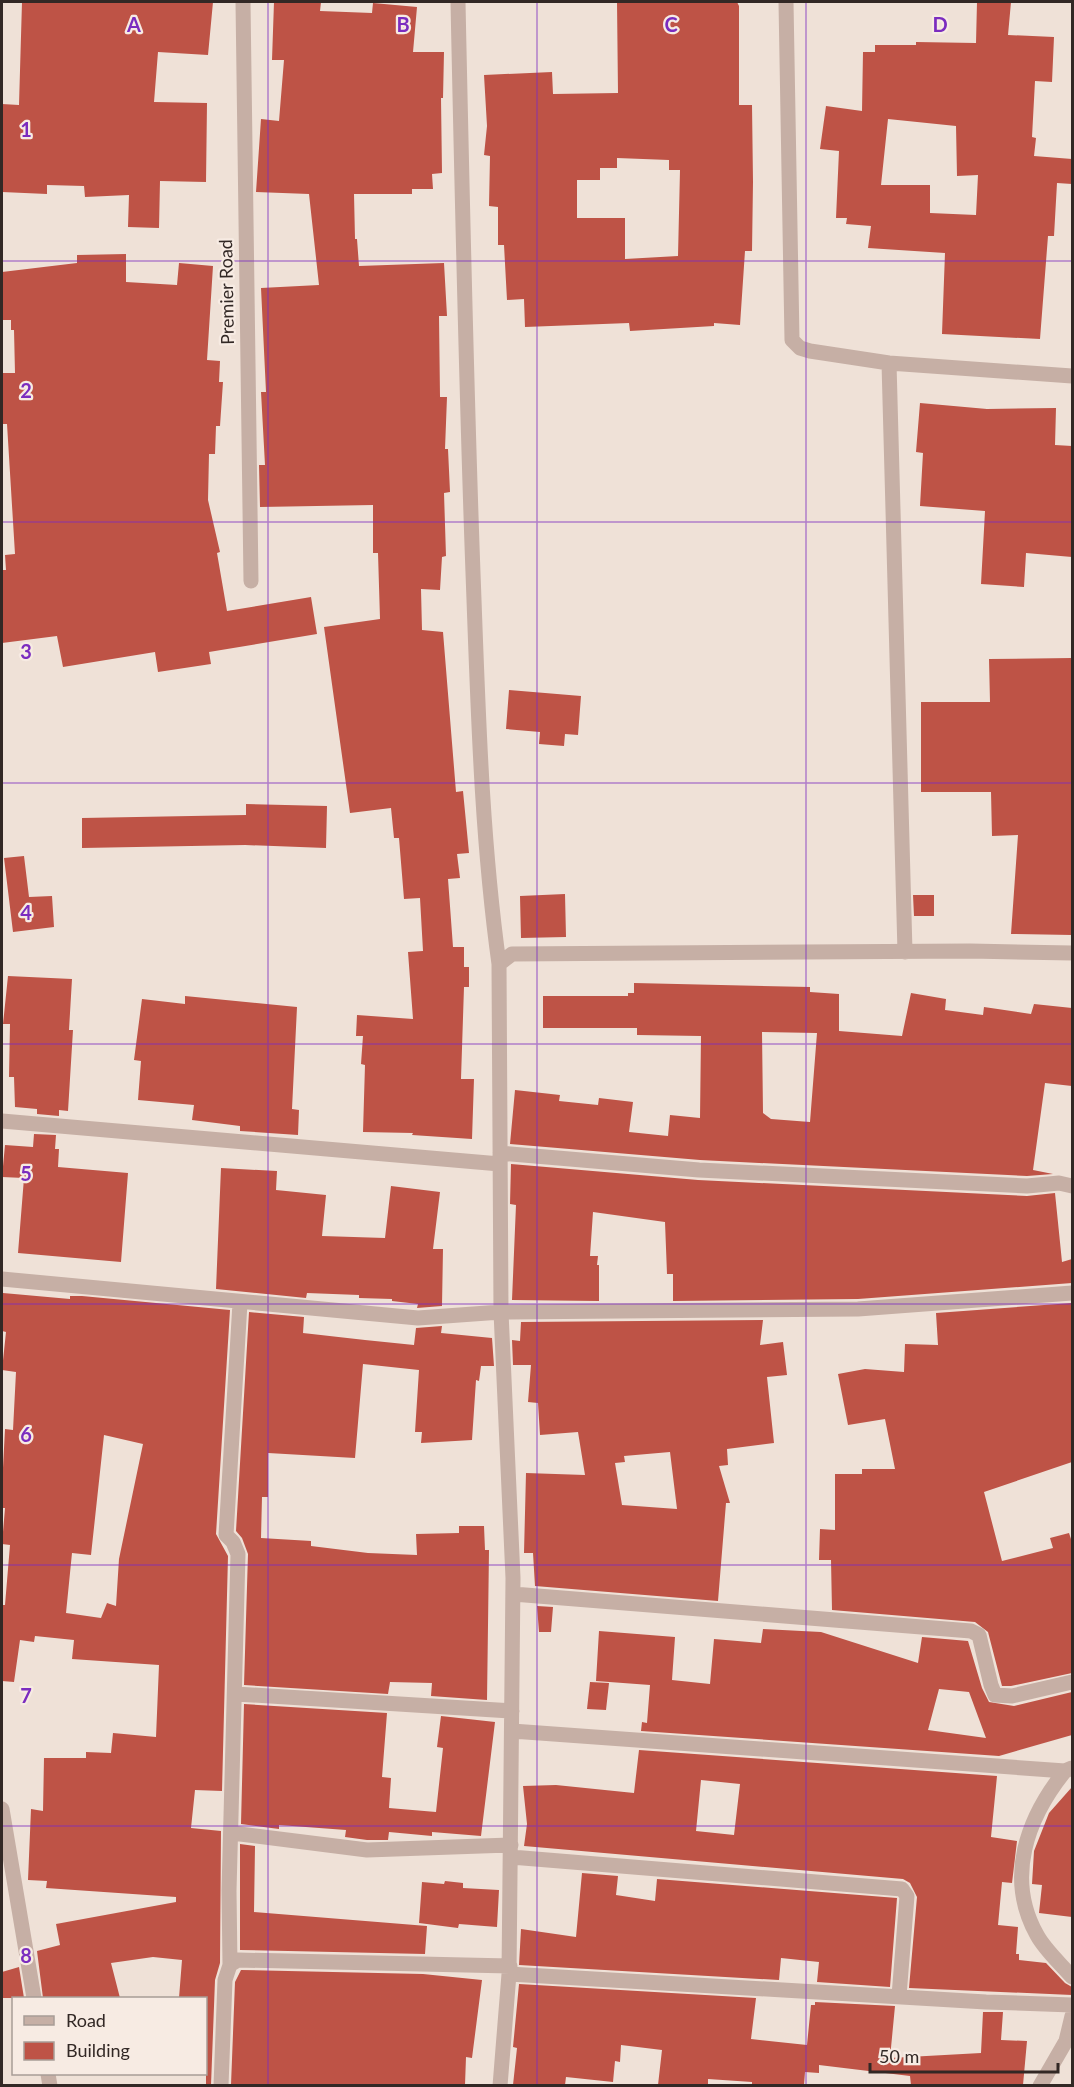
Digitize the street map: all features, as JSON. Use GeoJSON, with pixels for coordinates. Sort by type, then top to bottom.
{"type":"FeatureCollection","features":[{"type":"Feature","properties":{"kind":"street","name":"Premier Road"},"geometry":{"type":"LineString","coordinates":[[243,2],[251,581]]}},
{"type":"Feature","properties":{"kind":"street"},"geometry":{"type":"LineString","coordinates":[[458,2],[465,345],[481,784],[487,877],[499,964],[501,1311],[513,1594],[509,1970],[500,2085]]}},
{"type":"Feature","properties":{"kind":"street"},"geometry":{"type":"LineString","coordinates":[[786,2],[792,340],[800,348],[810,351],[889,363],[1072,376]]}},
{"type":"Feature","properties":{"kind":"street"},"geometry":{"type":"LineString","coordinates":[[889,363],[905,952]]}},
{"type":"Feature","properties":{"kind":"street"},"geometry":{"type":"LineString","coordinates":[[499,964],[512,954],[1072,953]]}},
{"type":"Feature","properties":{"kind":"street"},"geometry":{"type":"LineString","coordinates":[[2,1121],[500,1158],[1027,1186],[1059,1183],[1072,1186]]}},
{"type":"Feature","properties":{"kind":"street"},"geometry":{"type":"LineString","coordinates":[[2,1279],[418,1318],[501,1311],[858,1309],[1072,1293]]}},
{"type":"Feature","properties":{"kind":"street"},"geometry":{"type":"LineString","coordinates":[[221,2085],[225,1980],[230,1965],[238,1554],[233,1542],[226,1535],[240,1303]]}},
{"type":"Feature","properties":{"kind":"street"},"geometry":{"type":"LineString","coordinates":[[513,1594],[971,1631],[979,1635],[995,1695],[1012,1696],[1072,1682]]}},
{"type":"Feature","properties":{"kind":"street"},"geometry":{"type":"LineString","coordinates":[[236,1694],[512,1711]]}},
{"type":"Feature","properties":{"kind":"street"},"geometry":{"type":"LineString","coordinates":[[512,1731],[1069,1769]]}},
{"type":"Feature","properties":{"kind":"street"},"geometry":{"type":"LineString","coordinates":[[1069,1769],[1036,1812],[1025,1841],[1021,1870],[1022,1893],[1037,1936],[1072,1977]]}},
{"type":"Feature","properties":{"kind":"street"},"geometry":{"type":"LineString","coordinates":[[2,1809],[34,1997]]}},
{"type":"Feature","properties":{"kind":"street"},"geometry":{"type":"LineString","coordinates":[[232,1833],[367,1850],[511,1851],[902,1889],[907,1896],[899,1996]]}},
{"type":"Feature","properties":{"kind":"street"},"geometry":{"type":"LineString","coordinates":[[230,1965],[238,1960],[509,1970],[1072,2005]]}},
{"type":"Feature","properties":{"kind":"street"},"geometry":{"type":"LineString","coordinates":[[1040,2085],[1066,2041],[1072,2016]]}},
{"type":"Feature","properties":{"kind":"building"},"geometry":{"type":"Polygon","coordinates":[[[22,2],[213,2],[208,55],[158,52],[154,102],[207,103],[206,182],[160,181],[159,228],[128,227],[129,195],[85,197],[84,186],[47,185],[47,194],[2,192],[2,104],[19,105],[22,2]]]}},
{"type":"Feature","properties":{"kind":"building"},"geometry":{"type":"Polygon","coordinates":[[[274,2],[321,2],[320,11],[372,13],[373,3],[417,7],[413,52],[444,52],[443,98],[441,98],[442,173],[432,174],[433,189],[412,189],[412,194],[354,194],[355,239],[357,239],[359,266],[444,263],[447,316],[439,316],[440,397],[447,397],[445,449],[448,449],[450,492],[444,493],[446,556],[442,557],[440,590],[421,589],[422,630],[443,632],[456,792],[463,791],[469,853],[457,854],[460,878],[448,879],[453,947],[464,947],[464,967],[469,967],[469,987],[464,987],[461,1079],[474,1079],[472,1139],[412,1135],[413,1133],[363,1132],[365,1065],[361,1064],[363,1036],[356,1036],[357,1015],[413,1019],[408,952],[423,951],[420,898],[404,899],[399,838],[394,838],[391,808],[350,813],[324,627],[380,619],[378,553],[373,553],[373,505],[260,507],[259,465],[265,465],[261,392],[266,392],[261,288],[319,285],[309,194],[256,192],[261,119],[279,121],[284,60],[272,60],[274,2]]]}},
{"type":"Feature","properties":{"kind":"building"},"geometry":{"type":"Polygon","coordinates":[[[617,2],[737,2],[739,6],[739,105],[752,105],[753,182],[752,251],[745,251],[740,325],[714,323],[714,326],[630,331],[629,323],[525,327],[524,299],[507,300],[504,245],[498,245],[498,207],[489,206],[490,156],[484,155],[487,126],[484,75],[552,72],[553,94],[618,93],[617,2]],[[617,158],[617,168],[600,168],[600,180],[577,180],[577,218],[625,218],[625,259],[678,256],[680,170],[669,170],[669,160],[617,158]]]}},
{"type":"Feature","properties":{"kind":"building"},"geometry":{"type":"Polygon","coordinates":[[[977,2],[1011,2],[1008,35],[1054,37],[1052,82],[1035,81],[1032,137],[1036,138],[1034,156],[1072,159],[1072,184],[1057,183],[1054,236],[1048,236],[1040,339],[942,334],[945,253],[868,248],[871,226],[846,224],[847,218],[836,218],[839,151],[820,149],[826,106],[862,111],[863,52],[875,52],[875,45],[916,45],[916,42],[976,43],[977,2]],[[888,119],[881,185],[930,185],[930,213],[976,215],[978,175],[957,176],[956,126],[888,119]]]}},
{"type":"Feature","properties":{"kind":"building"},"geometry":{"type":"Polygon","coordinates":[[[126,254],[126,282],[177,285],[179,263],[213,266],[207,360],[220,361],[219,382],[223,382],[220,426],[216,426],[215,454],[209,454],[208,500],[220,552],[217,553],[227,611],[311,597],[317,634],[209,652],[211,664],[158,672],[155,652],[63,667],[57,636],[2,643],[2,570],[6,570],[5,555],[15,554],[7,424],[2,424],[2,373],[15,373],[14,330],[11,330],[11,320],[2,320],[2,272],[77,263],[77,255],[126,254]]]}},
{"type":"Feature","properties":{"kind":"building"},"geometry":{"type":"Polygon","coordinates":[[[920,403],[987,409],[1056,408],[1055,445],[1072,446],[1072,557],[1026,553],[1024,587],[981,584],[985,511],[920,506],[923,453],[916,452],[920,403]]]}},
{"type":"Feature","properties":{"kind":"building"},"geometry":{"type":"Polygon","coordinates":[[[1072,658],[1072,935],[1011,934],[1018,835],[992,836],[991,792],[921,792],[921,702],[990,702],[989,659],[1072,658]]]}},
{"type":"Feature","properties":{"kind":"building"},"geometry":{"type":"Polygon","coordinates":[[[509,690],[581,696],[578,735],[565,734],[564,746],[539,744],[540,732],[506,729],[509,690]]]}},
{"type":"Feature","properties":{"kind":"building"},"geometry":{"type":"Polygon","coordinates":[[[246,804],[327,806],[326,848],[245,845],[82,848],[82,818],[246,815],[246,804]]]}},
{"type":"Feature","properties":{"kind":"building"},"geometry":{"type":"Polygon","coordinates":[[[24,856],[29,897],[52,896],[54,927],[13,932],[4,858],[24,856]]]}},
{"type":"Feature","properties":{"kind":"building"},"geometry":{"type":"Polygon","coordinates":[[[565,894],[566,937],[521,938],[520,896],[565,894]]]}},
{"type":"Feature","properties":{"kind":"building"},"geometry":{"type":"Polygon","coordinates":[[[913,895],[934,895],[934,916],[914,916],[913,895]]]}},
{"type":"Feature","properties":{"kind":"building"},"geometry":{"type":"Polygon","coordinates":[[[8,976],[72,979],[69,1030],[73,1030],[68,1111],[59,1110],[59,1116],[37,1114],[37,1109],[15,1107],[14,1077],[9,1077],[10,1024],[3,1024],[8,976]]]}},
{"type":"Feature","properties":{"kind":"building"},"geometry":{"type":"Polygon","coordinates":[[[634,983],[810,987],[810,992],[839,994],[839,1031],[902,1036],[911,993],[946,999],[945,1010],[983,1015],[984,1007],[1031,1014],[1034,1004],[1072,1008],[1072,1086],[1045,1083],[1033,1170],[1053,1174],[1027,1176],[700,1160],[510,1144],[515,1090],[560,1095],[559,1101],[598,1105],[599,1098],[633,1102],[629,1132],[668,1136],[670,1115],[700,1118],[701,1036],[637,1035],[637,1028],[543,1028],[543,996],[628,996],[628,993],[634,993],[634,983]],[[762,1032],[763,1113],[771,1119],[810,1122],[817,1033],[762,1032]]]}},
{"type":"Feature","properties":{"kind":"building"},"geometry":{"type":"Polygon","coordinates":[[[185,996],[297,1007],[292,1109],[299,1110],[298,1135],[240,1131],[240,1126],[192,1120],[194,1105],[138,1100],[141,1061],[134,1060],[142,999],[185,1004],[185,996]]]}},
{"type":"Feature","properties":{"kind":"building"},"geometry":{"type":"Polygon","coordinates":[[[34,1134],[56,1135],[55,1149],[59,1149],[58,1167],[128,1173],[121,1262],[18,1253],[24,1178],[2,1177],[5,1145],[33,1147],[34,1134]]]}},
{"type":"Feature","properties":{"kind":"building"},"geometry":{"type":"Polygon","coordinates":[[[511,1164],[698,1180],[1027,1196],[1055,1193],[1062,1262],[1072,1259],[1072,1283],[858,1299],[673,1301],[673,1274],[667,1274],[665,1222],[593,1212],[590,1256],[598,1256],[599,1301],[512,1300],[516,1205],[510,1204],[511,1164]]]}},
{"type":"Feature","properties":{"kind":"building"},"geometry":{"type":"Polygon","coordinates":[[[221,1168],[277,1171],[276,1190],[326,1195],[322,1236],[385,1238],[391,1186],[440,1192],[433,1249],[443,1249],[442,1306],[417,1308],[418,1304],[392,1301],[392,1299],[359,1298],[359,1295],[307,1293],[306,1298],[216,1289],[221,1168]]]}},
{"type":"Feature","properties":{"kind":"building"},"geometry":{"type":"Polygon","coordinates":[[[3,1293],[70,1299],[70,1296],[82,1296],[230,1310],[216,1534],[228,1556],[222,1791],[195,1790],[191,1828],[221,1831],[220,1963],[215,1980],[211,2085],[206,2085],[207,1997],[179,1997],[182,1960],[153,1957],[111,1963],[120,1997],[43,1997],[37,1951],[60,1945],[56,1924],[176,1902],[176,1897],[46,1888],[47,1881],[28,1880],[31,1809],[43,1811],[44,1758],[86,1758],[86,1752],[111,1753],[113,1733],[156,1737],[159,1665],[72,1659],[74,1640],[35,1636],[34,1642],[20,1640],[14,1682],[2,1681],[2,1605],[5,1605],[10,1545],[2,1544],[5,1508],[2,1508],[2,1487],[5,1429],[13,1430],[16,1372],[2,1370],[6,1332],[2,1331],[3,1293]],[[104,1435],[91,1555],[72,1553],[66,1613],[101,1618],[107,1603],[116,1606],[119,1559],[143,1444],[104,1435]]]}},
{"type":"Feature","properties":{"kind":"building"},"geometry":{"type":"Polygon","coordinates":[[[1072,1303],[1072,1462],[984,1492],[1002,1561],[1053,1548],[1050,1538],[1069,1533],[1072,1542],[1072,1673],[1002,1686],[988,1632],[975,1622],[832,1610],[831,1560],[819,1560],[820,1529],[835,1530],[835,1474],[862,1474],[862,1469],[895,1469],[885,1419],[848,1425],[838,1374],[865,1369],[904,1372],[905,1344],[938,1345],[936,1313],[1072,1303]]]}},
{"type":"Feature","properties":{"kind":"building"},"geometry":{"type":"Polygon","coordinates":[[[249,1312],[304,1317],[303,1333],[365,1340],[414,1345],[416,1328],[442,1326],[441,1333],[492,1338],[494,1366],[481,1366],[479,1381],[476,1380],[472,1440],[421,1443],[422,1432],[415,1432],[419,1370],[363,1364],[355,1458],[268,1453],[268,1497],[262,1497],[261,1538],[311,1541],[311,1546],[368,1553],[417,1555],[416,1534],[459,1533],[459,1526],[484,1526],[485,1550],[489,1550],[487,1700],[431,1696],[432,1683],[390,1682],[388,1694],[244,1685],[248,1554],[242,1538],[236,1531],[249,1312]]]}},
{"type":"Feature","properties":{"kind":"building"},"geometry":{"type":"Polygon","coordinates":[[[763,1320],[760,1345],[783,1342],[787,1375],[767,1377],[774,1443],[727,1449],[728,1465],[719,1466],[730,1503],[726,1503],[718,1601],[535,1586],[533,1553],[524,1553],[526,1473],[585,1475],[578,1432],[540,1435],[538,1403],[528,1402],[531,1365],[513,1365],[512,1340],[520,1341],[521,1322],[763,1320]],[[670,1452],[624,1456],[625,1462],[615,1463],[622,1505],[677,1509],[670,1452]]]}},
{"type":"Feature","properties":{"kind":"building"},"geometry":{"type":"Polygon","coordinates":[[[537,1606],[553,1607],[551,1632],[539,1632],[537,1606]]]}},
{"type":"Feature","properties":{"kind":"building"},"geometry":{"type":"Polygon","coordinates":[[[763,1629],[821,1632],[918,1663],[922,1637],[968,1641],[982,1688],[989,1702],[1014,1706],[1072,1692],[1072,1735],[999,1756],[641,1731],[642,1722],[647,1723],[650,1685],[596,1681],[599,1631],[675,1637],[672,1680],[710,1684],[714,1639],[761,1643],[763,1629]],[[939,1689],[928,1730],[986,1738],[969,1692],[939,1689]]]}},
{"type":"Feature","properties":{"kind":"building"},"geometry":{"type":"Polygon","coordinates":[[[590,1682],[609,1683],[606,1710],[587,1709],[590,1682]]]}},
{"type":"Feature","properties":{"kind":"building"},"geometry":{"type":"Polygon","coordinates":[[[244,1704],[387,1713],[382,1777],[391,1778],[389,1808],[436,1812],[443,1748],[437,1747],[441,1716],[495,1722],[481,1836],[432,1832],[432,1836],[389,1832],[388,1840],[367,1840],[345,1837],[346,1830],[279,1825],[279,1829],[241,1824],[244,1704]]]}},
{"type":"Feature","properties":{"kind":"building"},"geometry":{"type":"Polygon","coordinates":[[[639,1750],[997,1776],[991,1837],[1017,1841],[1012,1883],[1002,1882],[998,1925],[1018,1927],[1016,1954],[1019,1954],[1019,1960],[1046,1963],[1065,1983],[1072,1987],[1072,1995],[909,1988],[917,1897],[910,1883],[903,1879],[524,1846],[527,1824],[523,1786],[556,1785],[634,1793],[639,1750]],[[701,1780],[696,1831],[734,1835],[740,1784],[701,1780]]]}},
{"type":"Feature","properties":{"kind":"building"},"geometry":{"type":"Polygon","coordinates":[[[1072,1787],[1072,1917],[1039,1913],[1042,1885],[1032,1884],[1034,1851],[1049,1813],[1072,1787]]]}},
{"type":"Feature","properties":{"kind":"building"},"geometry":{"type":"Polygon","coordinates":[[[240,1844],[255,1846],[254,1912],[427,1926],[425,1954],[240,1950],[240,1844]]]}},
{"type":"Feature","properties":{"kind":"building"},"geometry":{"type":"Polygon","coordinates":[[[582,1873],[618,1876],[616,1895],[655,1901],[657,1879],[897,1898],[890,1987],[817,1982],[819,1962],[781,1958],[779,1980],[519,1965],[521,1929],[576,1937],[582,1873]]]}},
{"type":"Feature","properties":{"kind":"building"},"geometry":{"type":"Polygon","coordinates":[[[445,1881],[463,1883],[463,1888],[499,1890],[497,1927],[459,1924],[458,1928],[419,1923],[422,1882],[444,1884],[445,1881]]]}},
{"type":"Feature","properties":{"kind":"building"},"geometry":{"type":"Polygon","coordinates":[[[19,1967],[24,1997],[2,1998],[2,1972],[19,1967]]]}},
{"type":"Feature","properties":{"kind":"building"},"geometry":{"type":"Polygon","coordinates":[[[241,1970],[423,1974],[482,1980],[472,2058],[466,2057],[465,2085],[231,2085],[235,1982],[241,1970]]]}},
{"type":"Feature","properties":{"kind":"building"},"geometry":{"type":"Polygon","coordinates":[[[519,1984],[756,1998],[751,2039],[807,2045],[811,2005],[815,2005],[815,2002],[895,2006],[890,2058],[981,2053],[983,2012],[1003,2012],[1001,2040],[1027,2041],[1023,2085],[911,2085],[910,2076],[819,2065],[819,2073],[805,2072],[804,2085],[752,2085],[752,2082],[708,2079],[708,2085],[658,2085],[662,2050],[621,2045],[620,2062],[615,2061],[613,2082],[566,2077],[565,2085],[513,2085],[517,2048],[513,2047],[519,1984]]]}}]}
